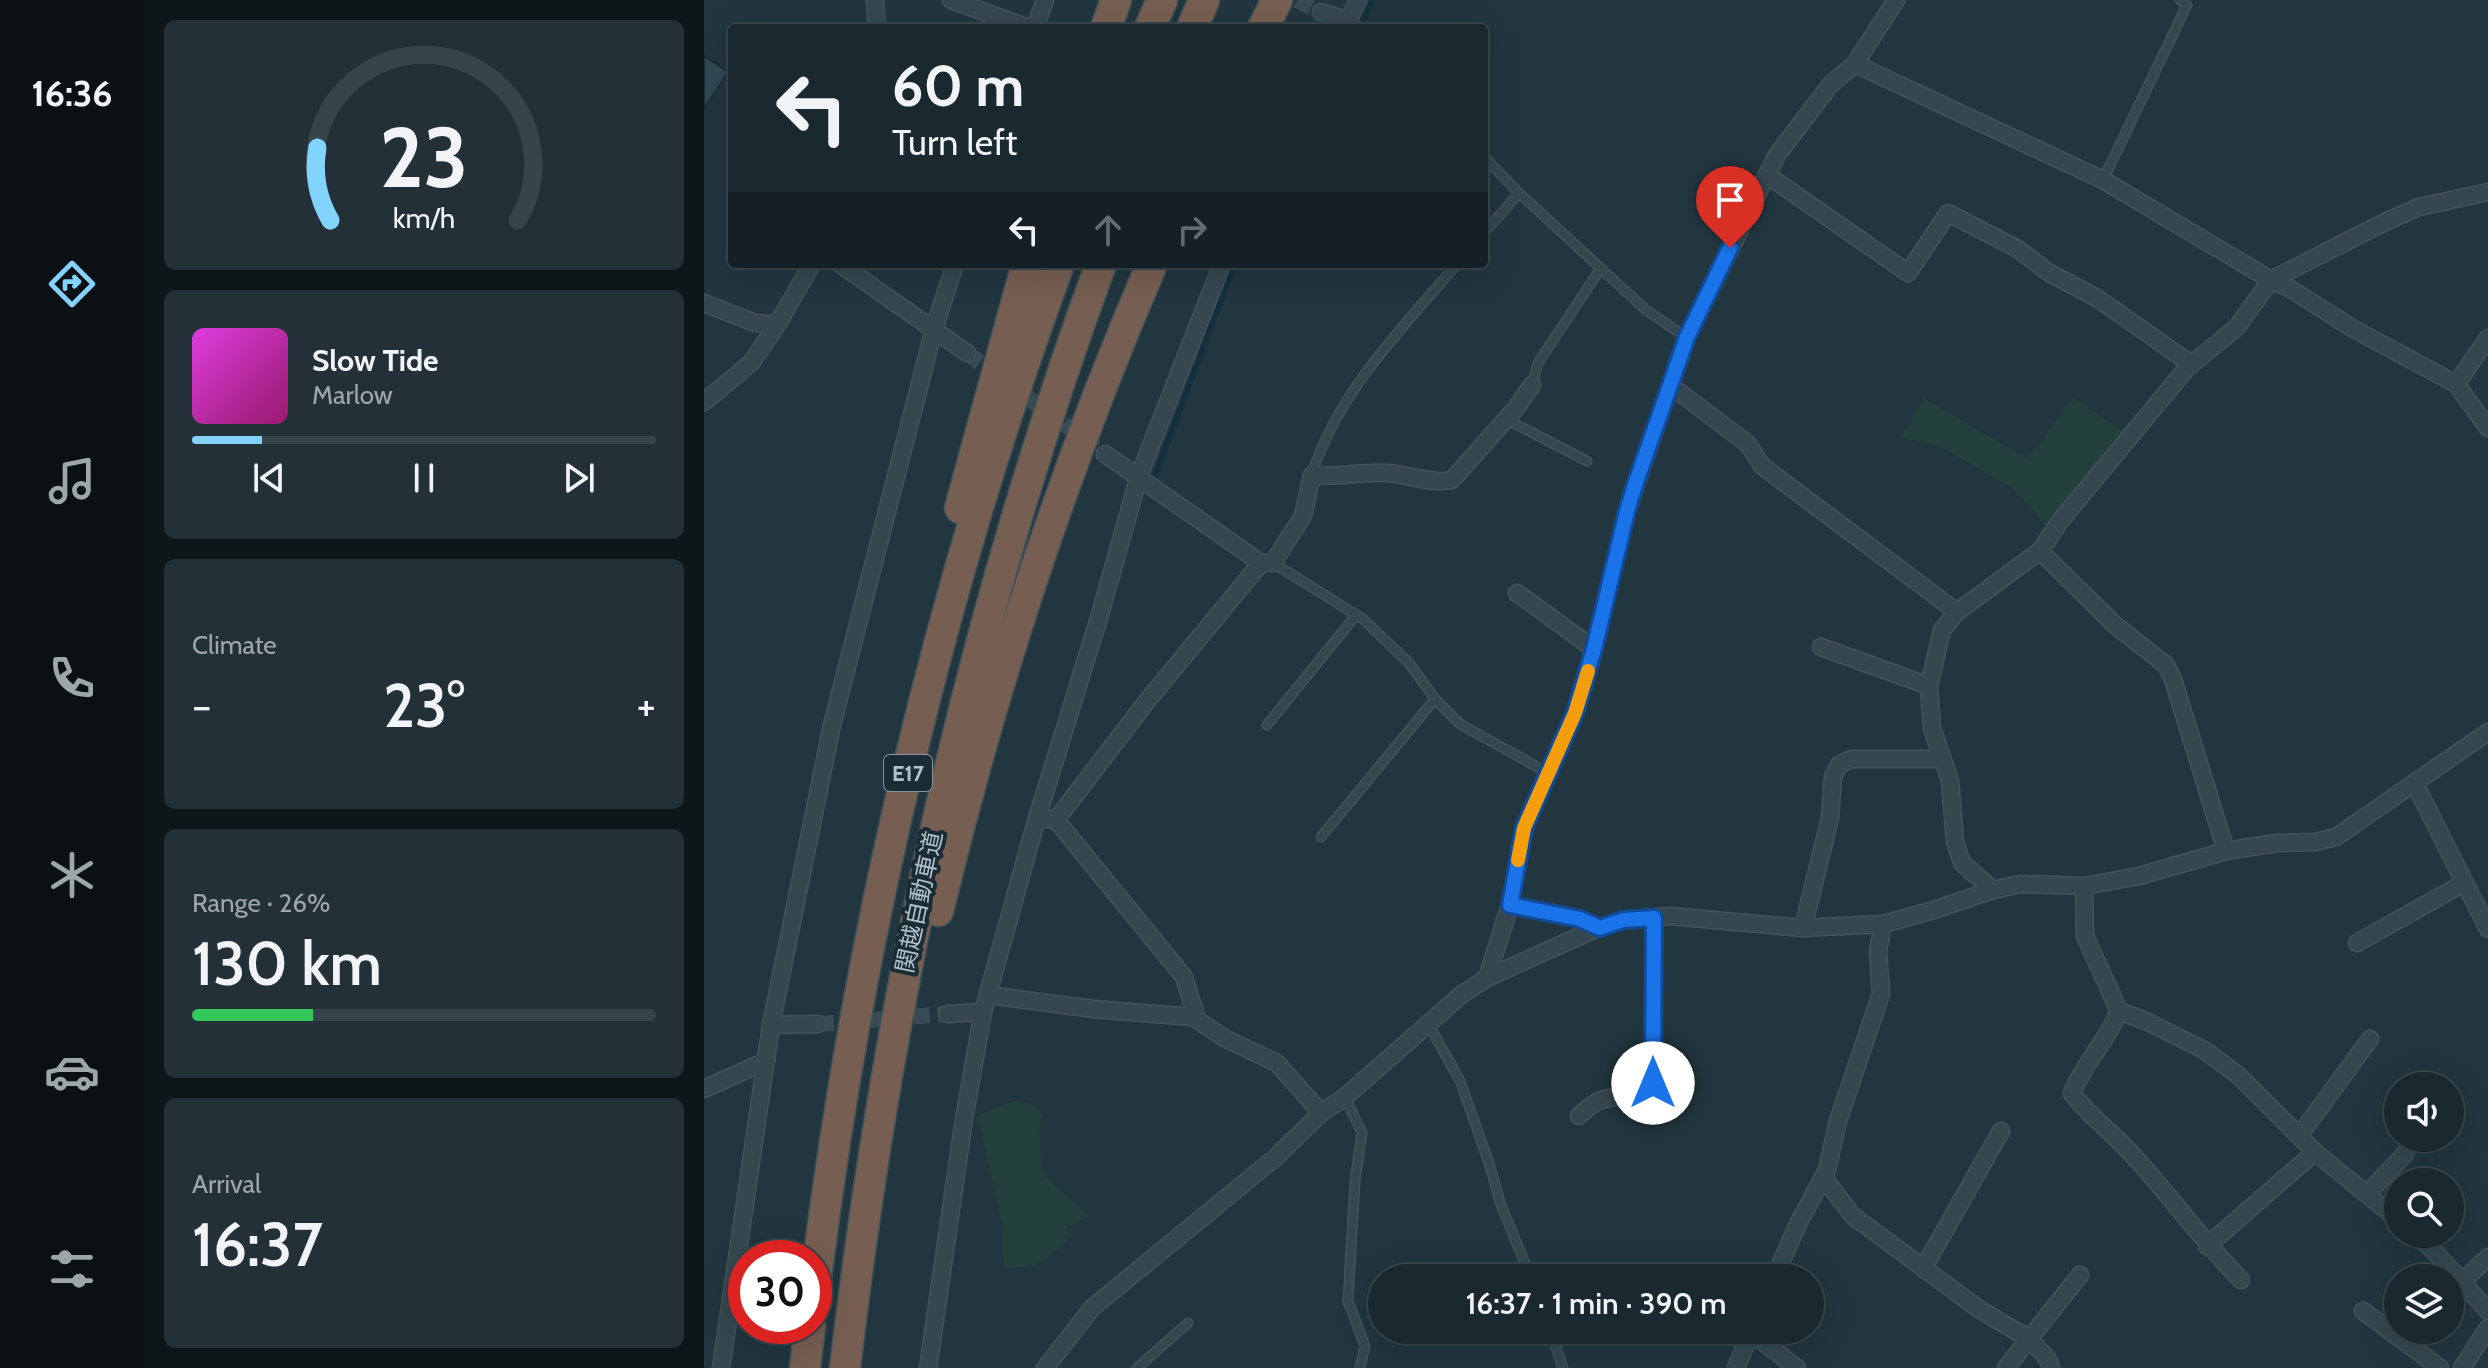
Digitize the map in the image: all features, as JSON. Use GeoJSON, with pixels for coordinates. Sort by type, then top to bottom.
{"type":"FeatureCollection","features":[{"type":"Feature","properties":{"kind":"highway"},"geometry":{"type":"LineString","coordinates":[[1107,24],[1116,0]]}},
{"type":"Feature","properties":{"kind":"highway"},"geometry":{"type":"LineString","coordinates":[[1152,24],[1162,0]]}},
{"type":"Feature","properties":{"kind":"highway"},"geometry":{"type":"LineString","coordinates":[[1194,24],[1204,0]]}},
{"type":"Feature","properties":{"kind":"highway"},"geometry":{"type":"LineString","coordinates":[[1265,24],[1277,0]]}},
{"type":"Feature","properties":{"kind":"highway"},"geometry":{"type":"LineString","coordinates":[[809,1240],[838,1054],[904,739],[964,492],[1026,268]]}},
{"type":"Feature","properties":{"kind":"highway","name":"関越自動車道"},"geometry":{"type":"LineString","coordinates":[[822,1240],[844,1088],[900,805],[967,551],[1058,268]]}},
{"type":"Feature","properties":{"kind":"highway","name":"関越自動車道"},"geometry":{"type":"LineString","coordinates":[[845,1368],[859,1245],[902,984],[938,814],[1010,547],[1100,268]]}},
{"type":"Feature","properties":{"kind":"highway"},"geometry":{"type":"LineString","coordinates":[[859,1245],[968,785],[1063,491],[1150,268]]}},
{"type":"Feature","properties":{"kind":"highway"},"geometry":{"type":"LineString","coordinates":[[792,1368],[794,1344]]}},
{"type":"Feature","properties":{"kind":"highway"},"geometry":{"type":"LineString","coordinates":[[805,1368],[808,1344]]}},
{"type":"Feature","properties":{"kind":"street"},"geometry":{"type":"LineString","coordinates":[[875,0],[877,24]]}},
{"type":"Feature","properties":{"kind":"street"},"geometry":{"type":"LineString","coordinates":[[951,0],[1020,24]]}},
{"type":"Feature","properties":{"kind":"street"},"geometry":{"type":"LineString","coordinates":[[1034,24],[1045,0]]}},
{"type":"Feature","properties":{"kind":"street"},"geometry":{"type":"LineString","coordinates":[[1352,24],[1358,0]]}},
{"type":"Feature","properties":{"kind":"street"},"geometry":{"type":"LineString","coordinates":[[1487,978],[1510,905],[1524,828],[1575,713],[1594,649],[1627,511],[1687,337],[1777,155],[1831,84],[1855,64],[1896,0]]}},
{"type":"Feature","properties":{"kind":"street"},"geometry":{"type":"LineString","coordinates":[[1321,12],[1350,24]]}},
{"type":"Feature","properties":{"kind":"street"},"geometry":{"type":"LineString","coordinates":[[1855,64],[2103,180],[2352,328],[2456,384],[2488,428]]}},
{"type":"Feature","properties":{"kind":"street"},"geometry":{"type":"LineString","coordinates":[[1767,175],[1908,273],[1948,213],[2018,249],[2048,272],[2097,298],[2191,364]]}},
{"type":"Feature","properties":{"kind":"street"},"geometry":{"type":"LineString","coordinates":[[1993,890],[1962,863],[1955,842],[1950,781],[1932,728],[1929,686],[1942,630],[1957,612],[2040,551],[2061,520],[2191,364],[2237,327],[2271,280],[2419,207],[2488,192]]}},
{"type":"Feature","properties":{"kind":"street"},"geometry":{"type":"LineString","coordinates":[[704,402],[751,363],[810,268]]}},
{"type":"Feature","properties":{"kind":"street"},"geometry":{"type":"LineString","coordinates":[[846,268],[967,353]]}},
{"type":"Feature","properties":{"kind":"street"},"geometry":{"type":"LineString","coordinates":[[721,1368],[771,1025],[832,725],[934,329],[954,268]]}},
{"type":"Feature","properties":{"kind":"street"},"geometry":{"type":"LineString","coordinates":[[928,1368],[964,1119],[983,1012],[1139,476],[1220,268]]}},
{"type":"Feature","properties":{"kind":"street"},"geometry":{"type":"LineString","coordinates":[[704,303],[755,323],[777,325]]}},
{"type":"Feature","properties":{"kind":"street"},"geometry":{"type":"LineString","coordinates":[[2456,384],[2488,338]]}},
{"type":"Feature","properties":{"kind":"street"},"geometry":{"type":"LineString","coordinates":[[1056,820],[1147,701],[1267,563],[1303,516],[1312,475],[1333,477],[1359,472],[1390,473],[1441,482],[1452,480],[1532,385]]}},
{"type":"Feature","properties":{"kind":"street"},"geometry":{"type":"LineString","coordinates":[[1671,386],[1748,444],[1762,466],[1957,612]]}},
{"type":"Feature","properties":{"kind":"street"},"geometry":{"type":"LineString","coordinates":[[1105,454],[1267,563]]}},
{"type":"Feature","properties":{"kind":"street"},"geometry":{"type":"LineString","coordinates":[[2040,551],[2115,625],[2166,665],[2226,851]]}},
{"type":"Feature","properties":{"kind":"street"},"geometry":{"type":"LineString","coordinates":[[1517,593],[1594,649]]}},
{"type":"Feature","properties":{"kind":"street"},"geometry":{"type":"LineString","coordinates":[[1821,647],[1929,686]]}},
{"type":"Feature","properties":{"kind":"street"},"geometry":{"type":"LineString","coordinates":[[1045,1368],[1092,1308],[1276,1157],[1321,1113],[1345,1097],[1461,995],[1487,978],[1600,928],[1623,920],[1670,916],[1803,928],[1883,924],[2020,884],[2084,886],[2139,876],[2226,851],[2276,843],[2315,842],[2336,837],[2488,732]]}},
{"type":"Feature","properties":{"kind":"street"},"geometry":{"type":"LineString","coordinates":[[1803,928],[1830,818],[1833,777],[1839,765],[1851,759],[1941,759]]}},
{"type":"Feature","properties":{"kind":"street"},"geometry":{"type":"LineString","coordinates":[[2415,784],[2488,929]]}},
{"type":"Feature","properties":{"kind":"street"},"geometry":{"type":"LineString","coordinates":[[1037,818],[1056,820],[1184,977],[1197,1019]]}},
{"type":"Feature","properties":{"kind":"street"},"geometry":{"type":"LineString","coordinates":[[2357,943],[2464,883]]}},
{"type":"Feature","properties":{"kind":"street"},"geometry":{"type":"LineString","coordinates":[[2084,886],[2085,936],[2119,1011],[2204,1050],[2238,1075],[2315,1152],[2384,1208]]}},
{"type":"Feature","properties":{"kind":"street"},"geometry":{"type":"LineString","coordinates":[[1579,1116],[1593,1102],[1607,1097],[1642,1096],[1653,1083],[1654,918]]}},
{"type":"Feature","properties":{"kind":"street"},"geometry":{"type":"LineString","coordinates":[[1780,1264],[1827,1170],[1838,1121],[1881,994],[1878,951],[1883,924]]}},
{"type":"Feature","properties":{"kind":"street"},"geometry":{"type":"LineString","coordinates":[[988,995],[1197,1019],[1224,1038],[1277,1063],[1321,1113]]}},
{"type":"Feature","properties":{"kind":"street"},"geometry":{"type":"LineString","coordinates":[[2119,1011],[2072,1093],[2085,1111],[2125,1147],[2207,1246],[2241,1280]]}},
{"type":"Feature","properties":{"kind":"street"},"geometry":{"type":"LineString","coordinates":[[947,1014],[983,1012]]}},
{"type":"Feature","properties":{"kind":"street"},"geometry":{"type":"LineString","coordinates":[[771,1025],[818,1024]]}},
{"type":"Feature","properties":{"kind":"street"},"geometry":{"type":"LineString","coordinates":[[2299,1136],[2370,1039]]}},
{"type":"Feature","properties":{"kind":"street"},"geometry":{"type":"LineString","coordinates":[[704,1089],[766,1061]]}},
{"type":"Feature","properties":{"kind":"street"},"geometry":{"type":"LineString","coordinates":[[1923,1269],[2001,1131]]}},
{"type":"Feature","properties":{"kind":"street"},"geometry":{"type":"LineString","coordinates":[[2207,1246],[2315,1152]]}},
{"type":"Feature","properties":{"kind":"street"},"geometry":{"type":"LineString","coordinates":[[2367,1194],[2405,1152]]}},
{"type":"Feature","properties":{"kind":"street"},"geometry":{"type":"LineString","coordinates":[[1823,1177],[1853,1216],[1979,1309],[2029,1339],[2047,1358],[2051,1368]]}},
{"type":"Feature","properties":{"kind":"street"},"geometry":{"type":"LineString","coordinates":[[2431,1248],[2445,1264]]}},
{"type":"Feature","properties":{"kind":"street"},"geometry":{"type":"LineString","coordinates":[[2464,1280],[2488,1257]]}},
{"type":"Feature","properties":{"kind":"street"},"geometry":{"type":"LineString","coordinates":[[2006,1368],[2080,1275]]}},
{"type":"Feature","properties":{"kind":"street"},"geometry":{"type":"LineString","coordinates":[[2464,1286],[2488,1311]]}},
{"type":"Feature","properties":{"kind":"street"},"geometry":{"type":"LineString","coordinates":[[2363,1311],[2440,1368]]}},
{"type":"Feature","properties":{"kind":"street"},"geometry":{"type":"LineString","coordinates":[[2462,1368],[2488,1328]]}},
{"type":"Feature","properties":{"kind":"street"},"geometry":{"type":"LineString","coordinates":[[1736,1368],[1746,1344]]}},
{"type":"Feature","properties":{"kind":"street"},"geometry":{"type":"LineString","coordinates":[[1768,1344],[1797,1368]]}},
{"type":"Feature","properties":{"kind":"lane"},"geometry":{"type":"LineString","coordinates":[[2103,180],[2187,5],[2180,0]]}},
{"type":"Feature","properties":{"kind":"lane"},"geometry":{"type":"LineString","coordinates":[[1488,161],[1646,310],[1687,337]]}},
{"type":"Feature","properties":{"kind":"lane"},"geometry":{"type":"LineString","coordinates":[[1488,228],[1519,193]]}},
{"type":"Feature","properties":{"kind":"lane"},"geometry":{"type":"LineString","coordinates":[[1312,475],[1355,385],[1454,268]]}},
{"type":"Feature","properties":{"kind":"lane"},"geometry":{"type":"LineString","coordinates":[[1532,385],[1538,363],[1555,334],[1601,268]]}},
{"type":"Feature","properties":{"kind":"lane"},"geometry":{"type":"LineString","coordinates":[[1506,419],[1587,461]]}},
{"type":"Feature","properties":{"kind":"lane"},"geometry":{"type":"LineString","coordinates":[[1267,563],[1356,615],[1409,663],[1435,699],[1460,724],[1484,740],[1549,773]]}},
{"type":"Feature","properties":{"kind":"lane"},"geometry":{"type":"LineString","coordinates":[[1267,725],[1356,615]]}},
{"type":"Feature","properties":{"kind":"lane"},"geometry":{"type":"LineString","coordinates":[[1321,837],[1435,699]]}},
{"type":"Feature","properties":{"kind":"lane"},"geometry":{"type":"LineString","coordinates":[[1510,905],[1580,919],[1600,928]]}},
{"type":"Feature","properties":{"kind":"lane"},"geometry":{"type":"LineString","coordinates":[[1429,1025],[1460,1081],[1501,1205],[1525,1264]]}},
{"type":"Feature","properties":{"kind":"lane"},"geometry":{"type":"LineString","coordinates":[[1345,1097],[1362,1133],[1355,1181],[1348,1301],[1365,1346],[1360,1368]]}},
{"type":"Feature","properties":{"kind":"lane"},"geometry":{"type":"LineString","coordinates":[[1137,1368],[1188,1323]]}},
{"type":"Feature","properties":{"kind":"lane"},"geometry":{"type":"LineString","coordinates":[[1555,1344],[1563,1368]]}},
{"type":"Feature","properties":{"kind":"green space"},"geometry":{"type":"Polygon","coordinates":[[[2073,397],[2128,435],[2048,528],[2014,489],[1938,445],[1899,438],[1910,425],[1923,398],[2028,459],[2073,397]]]}},
{"type":"Feature","properties":{"kind":"green space"},"geometry":{"type":"Polygon","coordinates":[[[1014,1101],[1032,1104],[1043,1117],[1039,1128],[1043,1174],[1088,1216],[1066,1228],[1071,1236],[1042,1262],[1027,1267],[1004,1268],[1003,1228],[979,1120],[980,1114],[1014,1101]]]}},
{"type":"Feature","properties":{"kind":"building"},"geometry":{"type":"Polygon","coordinates":[[[704,56],[728,72],[704,109],[704,56]]]}},
{"type":"Feature","properties":{"kind":"waterway"},"geometry":{"type":"LineString","coordinates":[[1363,24],[1372,0]]}},
{"type":"Feature","properties":{"kind":"waterway"},"geometry":{"type":"LineString","coordinates":[[1154,479],[1235,268]]}},
{"type":"Feature","properties":{"kind":"tunnel"},"geometry":{"type":"LineString","coordinates":[[1297,0],[1321,12]]}},
{"type":"Feature","properties":{"kind":"tunnel"},"geometry":{"type":"LineString","coordinates":[[967,353],[1105,454]]}},
{"type":"Feature","properties":{"kind":"tunnel"},"geometry":{"type":"LineString","coordinates":[[818,1024],[947,1014]]}},
{"type":"Feature","properties":{"kind":"slow traffic"},"geometry":{"type":"LineString","coordinates":[[1518,860],[1524,828],[1575,713],[1588,671]]}},
{"type":"Feature","properties":{"kind":"route"},"geometry":{"type":"LineString","coordinates":[[1653,1083],[1654,918],[1623,920],[1600,928],[1580,919],[1510,905],[1524,828],[1575,713],[1635,485],[1687,337],[1730,248]]}}]}
